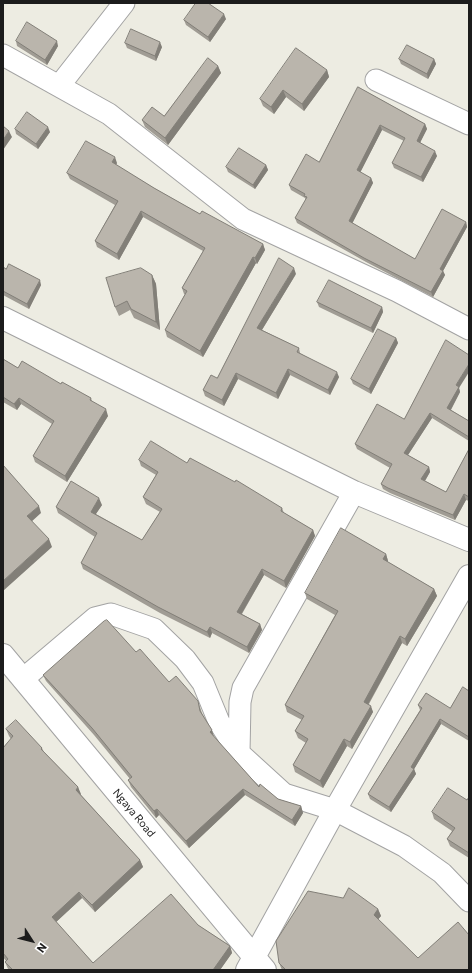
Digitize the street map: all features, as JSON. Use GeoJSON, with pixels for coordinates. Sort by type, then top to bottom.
{"type":"FeatureCollection","features":[{"type":"Feature","properties":{"kind":"street"},"geometry":{"type":"LineString","coordinates":[[59,86],[124,3]]}},
{"type":"Feature","properties":{"kind":"street"},"geometry":{"type":"LineString","coordinates":[[3,55],[109,114],[243,219],[397,292],[469,329]]}},
{"type":"Feature","properties":{"kind":"street"},"geometry":{"type":"LineString","coordinates":[[376,80],[469,124]]}},
{"type":"Feature","properties":{"kind":"street"},"geometry":{"type":"LineString","coordinates":[[3,318],[354,492],[469,540]]}},
{"type":"Feature","properties":{"kind":"street"},"geometry":{"type":"LineString","coordinates":[[239,753],[240,702],[243,688],[354,492]]}},
{"type":"Feature","properties":{"kind":"street"},"geometry":{"type":"LineString","coordinates":[[255,966],[334,810],[469,576]]}},
{"type":"Feature","properties":{"kind":"street"},"geometry":{"type":"LineString","coordinates":[[23,679],[95,618],[111,614],[154,630],[185,659],[203,683],[219,722],[239,753],[284,794],[334,810],[404,846],[442,873],[469,901]]}},
{"type":"Feature","properties":{"kind":"street","name":"Ngaya Road"},"geometry":{"type":"LineString","coordinates":[[3,655],[255,966]]}},
{"type":"Feature","properties":{"kind":"building"},"geometry":{"type":"Polygon","coordinates":[[[196,3],[208,3],[224,14],[208,37],[184,20],[196,3]]]}},
{"type":"Feature","properties":{"kind":"building"},"geometry":{"type":"Polygon","coordinates":[[[27,22],[57,41],[45,60],[16,41],[27,22]]]}},
{"type":"Feature","properties":{"kind":"building"},"geometry":{"type":"Polygon","coordinates":[[[131,29],[160,42],[155,56],[125,43],[131,29]]]}},
{"type":"Feature","properties":{"kind":"building"},"geometry":{"type":"Polygon","coordinates":[[[407,45],[434,59],[427,74],[399,59],[407,45]]]}},
{"type":"Feature","properties":{"kind":"building"},"geometry":{"type":"Polygon","coordinates":[[[296,48],[327,70],[302,104],[283,90],[271,107],[260,99],[296,48]]]}},
{"type":"Feature","properties":{"kind":"building"},"geometry":{"type":"Polygon","coordinates":[[[208,58],[218,66],[165,138],[142,120],[152,107],[164,116],[208,58]]]}},
{"type":"Feature","properties":{"kind":"building"},"geometry":{"type":"Polygon","coordinates":[[[358,87],[425,124],[417,141],[435,151],[421,177],[392,163],[405,138],[380,125],[357,170],[371,178],[349,221],[415,259],[442,209],[466,222],[440,269],[443,271],[431,292],[364,258],[295,218],[307,197],[304,196],[305,194],[289,185],[306,154],[319,162],[358,87]]]}},
{"type":"Feature","properties":{"kind":"building"},"geometry":{"type":"Polygon","coordinates":[[[27,112],[48,127],[36,144],[15,129],[27,112]]]}},
{"type":"Feature","properties":{"kind":"building"},"geometry":{"type":"Polygon","coordinates":[[[3,126],[9,131],[3,140],[3,126]]]}},
{"type":"Feature","properties":{"kind":"building"},"geometry":{"type":"Polygon","coordinates":[[[86,141],[115,157],[112,162],[154,188],[200,214],[202,211],[263,244],[255,258],[253,257],[200,351],[165,330],[187,291],[182,288],[205,248],[141,211],[117,254],[95,241],[118,201],[67,173],[86,141]]]}},
{"type":"Feature","properties":{"kind":"building"},"geometry":{"type":"Polygon","coordinates":[[[239,148],[266,165],[253,185],[226,167],[239,148]]]}},
{"type":"Feature","properties":{"kind":"building"},"geometry":{"type":"Polygon","coordinates":[[[279,258],[294,268],[257,328],[299,348],[297,352],[337,372],[328,390],[288,369],[276,393],[236,373],[222,400],[203,390],[211,375],[217,378],[279,258]]]}},
{"type":"Feature","properties":{"kind":"building"},"geometry":{"type":"Polygon","coordinates":[[[9,264],[40,280],[27,304],[3,291],[3,267],[6,269],[9,264]]]}},
{"type":"Feature","properties":{"kind":"building"},"geometry":{"type":"Polygon","coordinates":[[[141,268],[152,275],[156,322],[131,309],[127,301],[115,307],[106,278],[141,268]]]}},
{"type":"Feature","properties":{"kind":"building"},"geometry":{"type":"Polygon","coordinates":[[[329,280],[382,307],[371,328],[317,302],[329,280]]]}},
{"type":"Feature","properties":{"kind":"building"},"geometry":{"type":"Polygon","coordinates":[[[378,329],[396,338],[369,389],[351,379],[378,329]]]}},
{"type":"Feature","properties":{"kind":"building"},"geometry":{"type":"Polygon","coordinates":[[[446,340],[469,355],[469,364],[456,385],[459,387],[447,408],[469,421],[469,437],[430,413],[404,453],[429,467],[421,479],[446,492],[469,449],[469,497],[464,494],[453,515],[381,484],[392,464],[355,444],[377,404],[404,419],[446,340]]]}},
{"type":"Feature","properties":{"kind":"building"},"geometry":{"type":"Polygon","coordinates":[[[3,359],[18,368],[22,361],[61,384],[62,382],[91,398],[90,400],[106,409],[65,476],[33,456],[54,421],[19,398],[14,404],[3,397],[3,359]]]}},
{"type":"Feature","properties":{"kind":"building"},"geometry":{"type":"Polygon","coordinates":[[[151,441],[187,463],[190,458],[235,482],[236,480],[282,508],[281,511],[313,530],[284,581],[262,569],[237,612],[260,624],[247,647],[210,627],[207,632],[158,607],[81,563],[97,533],[56,507],[71,481],[99,498],[91,512],[142,540],[162,509],[143,497],[158,472],[139,460],[151,441]]]}},
{"type":"Feature","properties":{"kind":"building"},"geometry":{"type":"Polygon","coordinates":[[[3,465],[39,506],[27,516],[49,539],[3,581],[3,465]]]}},
{"type":"Feature","properties":{"kind":"building"},"geometry":{"type":"Polygon","coordinates":[[[341,528],[386,554],[383,559],[434,589],[405,639],[400,636],[364,702],[371,706],[350,742],[344,739],[320,781],[293,765],[308,739],[295,731],[304,716],[285,705],[338,611],[305,593],[341,528]]]}},
{"type":"Feature","properties":{"kind":"building"},"geometry":{"type":"Polygon","coordinates":[[[107,620],[136,652],[140,649],[169,682],[176,676],[198,701],[200,711],[212,730],[210,732],[259,787],[260,784],[278,799],[301,806],[292,820],[243,789],[186,841],[157,809],[154,811],[128,780],[132,777],[92,728],[43,675],[107,620]]]}},
{"type":"Feature","properties":{"kind":"building"},"geometry":{"type":"Polygon","coordinates":[[[463,687],[469,691],[469,737],[440,719],[411,767],[414,769],[389,807],[368,794],[422,708],[418,705],[426,693],[450,708],[463,687]]]}},
{"type":"Feature","properties":{"kind":"building"},"geometry":{"type":"Polygon","coordinates":[[[16,720],[42,748],[41,749],[78,787],[76,790],[140,860],[92,905],[79,892],[52,917],[93,963],[171,894],[198,925],[230,946],[213,970],[13,970],[5,962],[8,959],[3,953],[3,748],[13,736],[6,729],[16,720]]]}},
{"type":"Feature","properties":{"kind":"building"},"geometry":{"type":"Polygon","coordinates":[[[448,788],[467,800],[469,797],[469,853],[447,839],[455,828],[432,812],[448,788]]]}},
{"type":"Feature","properties":{"kind":"building"},"geometry":{"type":"Polygon","coordinates":[[[349,888],[378,909],[374,915],[418,958],[458,922],[469,935],[469,970],[286,970],[279,963],[276,941],[308,891],[343,898],[349,888]]]}}]}
